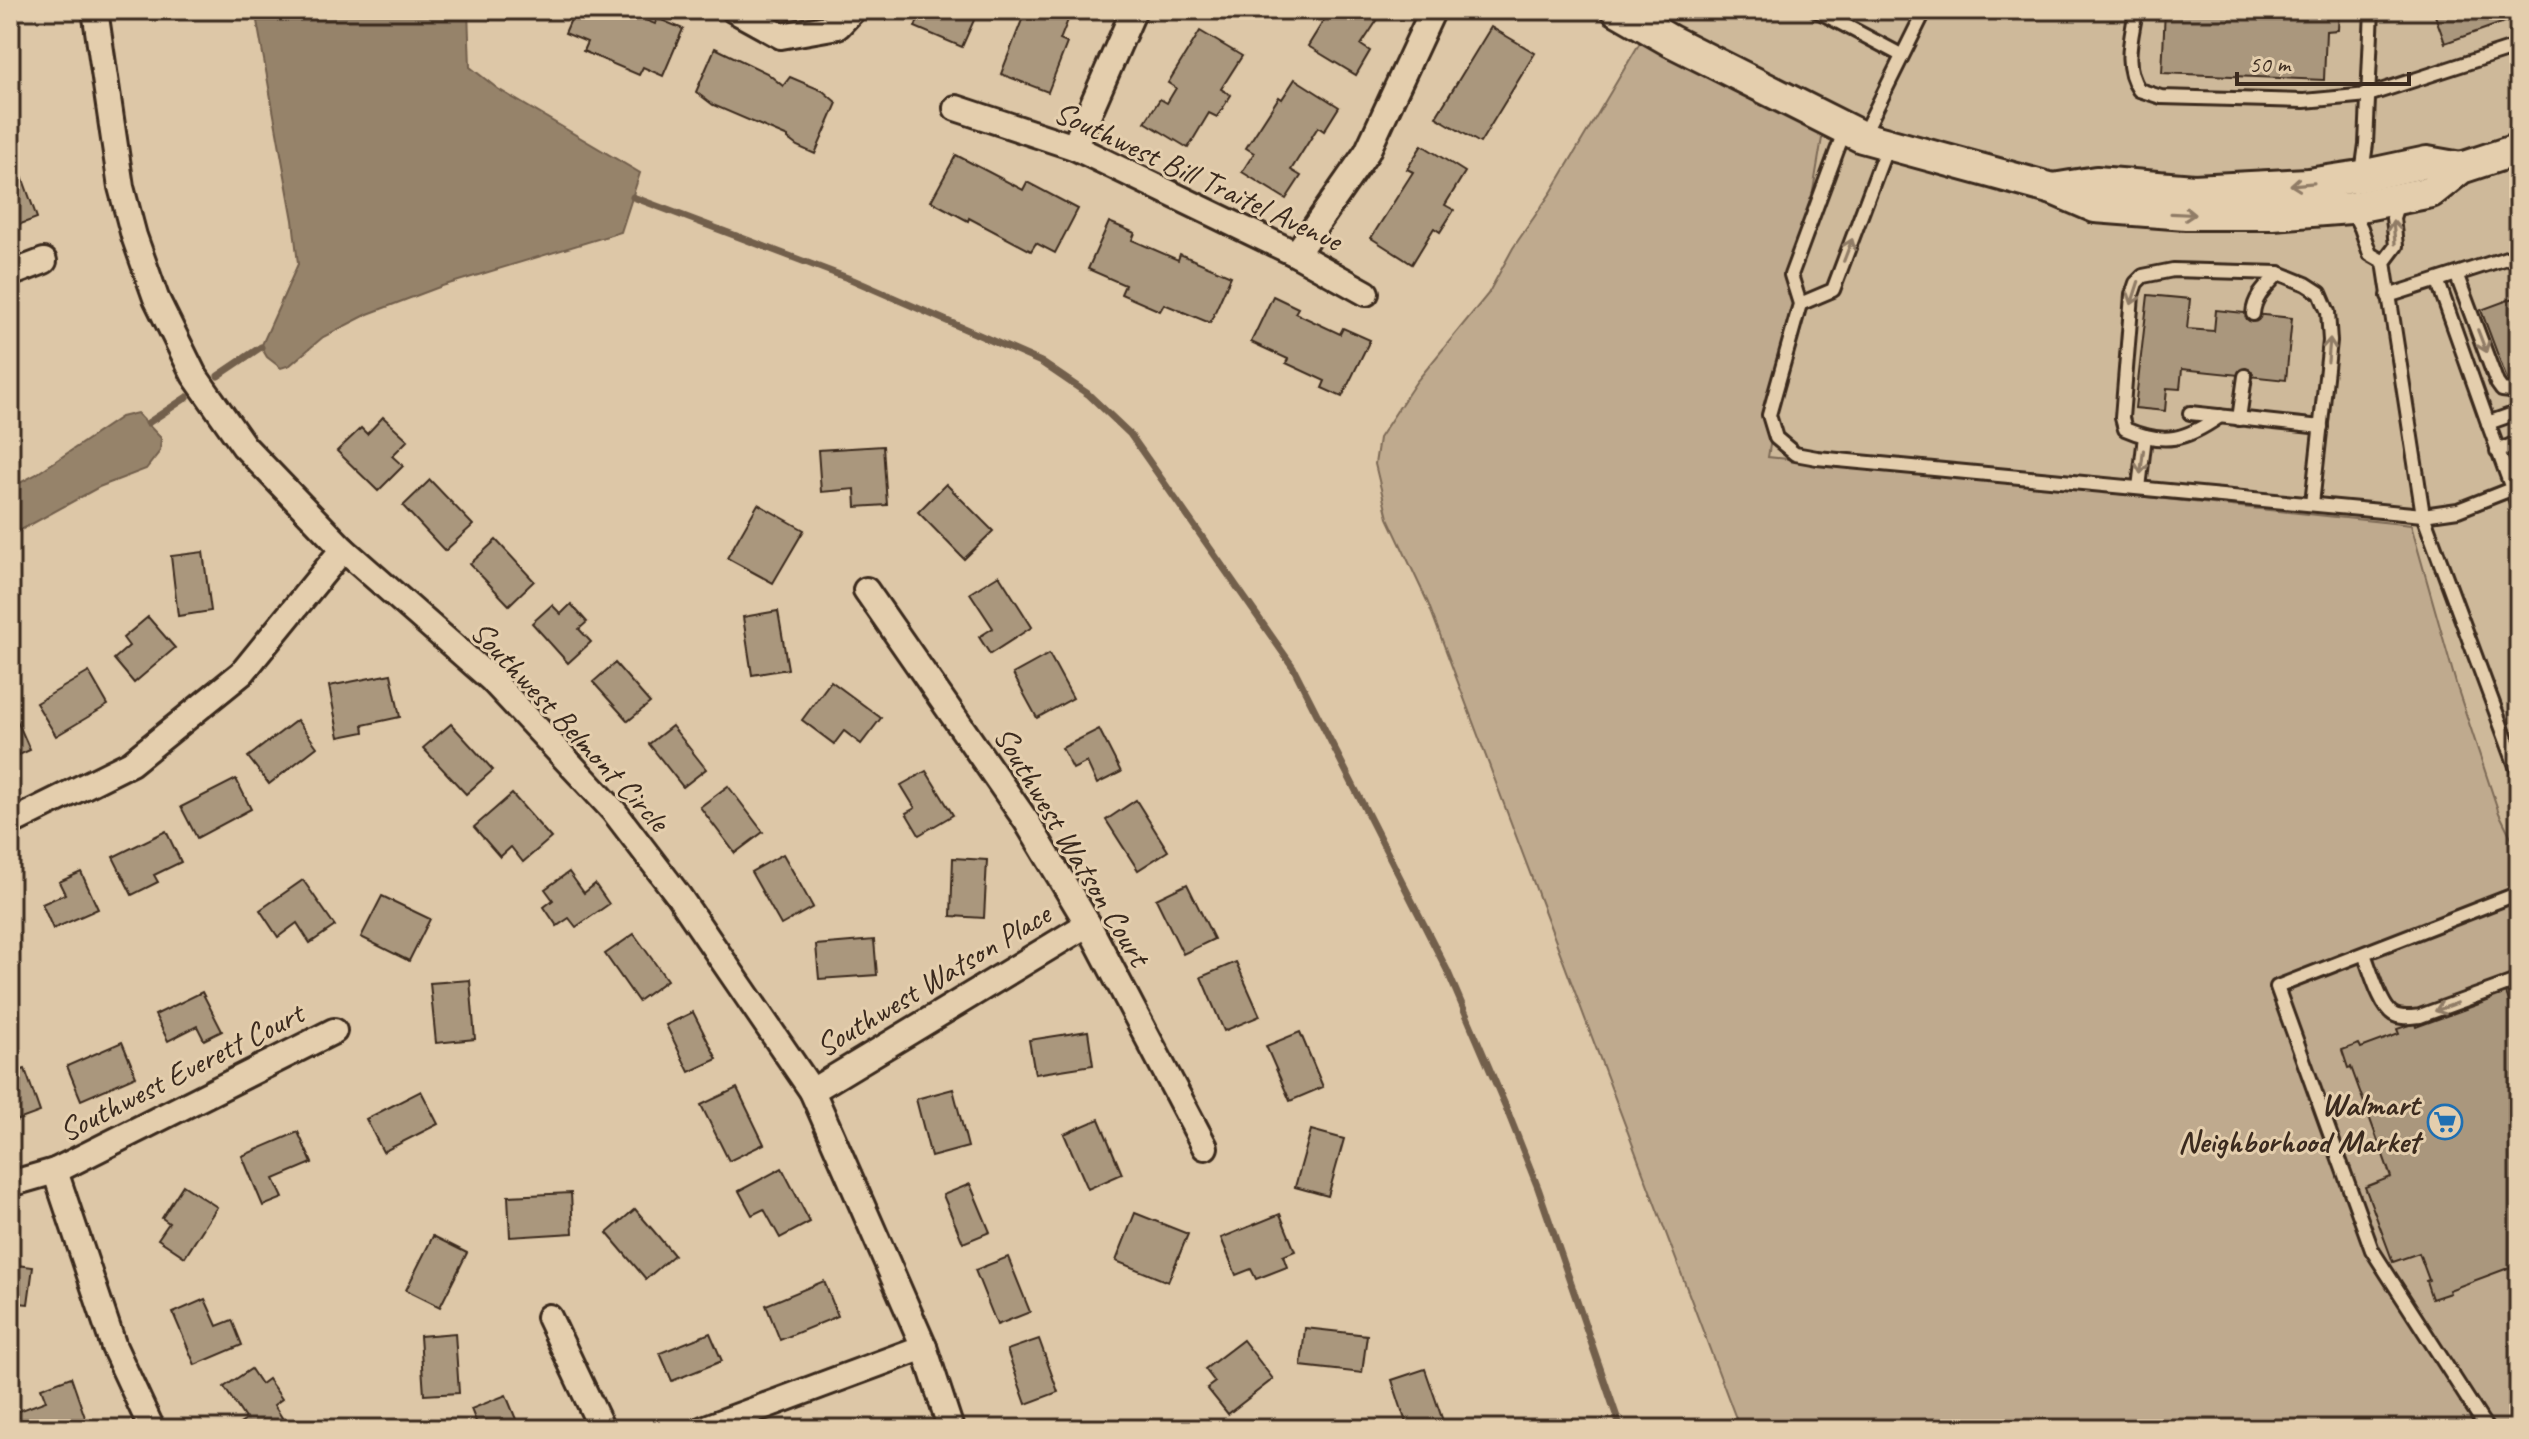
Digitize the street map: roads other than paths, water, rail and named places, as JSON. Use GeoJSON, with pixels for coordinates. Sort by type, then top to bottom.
{"type":"FeatureCollection","features":[{"type":"Feature","properties":{"kind":"street","name":"Southwest Belmont Circle"},"geometry":{"type":"LineString","coordinates":[[95,10],[121,187],[134,236],[156,298],[194,375],[244,446],[343,549],[492,680],[613,810],[678,895],[812,1091],[924,1347],[951,1429]]}},
{"type":"Feature","properties":{"kind":"street"},"geometry":{"type":"LineString","coordinates":[[734,10],[781,36],[838,26],[853,10]]}},
{"type":"Feature","properties":{"kind":"street"},"geometry":{"type":"LineString","coordinates":[[1074,147],[1134,10]]}},
{"type":"Feature","properties":{"kind":"street"},"geometry":{"type":"LineString","coordinates":[[1296,254],[1367,152],[1433,10]]}},
{"type":"Feature","properties":{"kind":"street"},"geometry":{"type":"LineString","coordinates":[[1617,10],[1671,41],[1865,137],[2053,189],[2095,207],[2186,214],[2273,214],[2350,208],[2431,192],[2461,168],[2519,149]]}},
{"type":"Feature","properties":{"kind":"street","name":"Southwest Bill Traitel Avenue"},"geometry":{"type":"LineString","coordinates":[[956,108],[1074,147],[1296,254],[1366,293]]}},
{"type":"Feature","properties":{"kind":"street"},"geometry":{"type":"LineString","coordinates":[[2053,189],[2096,182],[2194,190],[2308,184],[2427,162],[2461,168]]}},
{"type":"Feature","properties":{"kind":"street"},"geometry":{"type":"LineString","coordinates":[[10,274],[44,261]]}},
{"type":"Feature","properties":{"kind":"street"},"geometry":{"type":"LineString","coordinates":[[10,823],[131,763],[242,673],[343,549]]}},
{"type":"Feature","properties":{"kind":"street","name":"Southwest Watson Court"},"geometry":{"type":"LineString","coordinates":[[866,590],[1027,822],[1088,924],[1205,1147]]}},
{"type":"Feature","properties":{"kind":"street","name":"Southwest Watson Place"},"geometry":{"type":"LineString","coordinates":[[812,1091],[1088,924]]}},
{"type":"Feature","properties":{"kind":"street","name":"Southwest Everett Court"},"geometry":{"type":"LineString","coordinates":[[10,1184],[55,1171],[334,1031]]}},
{"type":"Feature","properties":{"kind":"street"},"geometry":{"type":"LineString","coordinates":[[55,1171],[114,1347],[152,1429]]}},
{"type":"Feature","properties":{"kind":"street"},"geometry":{"type":"LineString","coordinates":[[549,1317],[602,1429]]}},
{"type":"Feature","properties":{"kind":"street"},"geometry":{"type":"LineString","coordinates":[[703,1429],[924,1347]]}},
{"type":"Feature","properties":{"kind":"lane"},"geometry":{"type":"LineString","coordinates":[[1816,10],[1901,55]]}},
{"type":"Feature","properties":{"kind":"lane"},"geometry":{"type":"LineString","coordinates":[[1925,10],[1901,55],[1865,137],[1791,275],[1800,304],[1769,415],[1776,438],[1795,454],[2423,515],[2458,510],[2515,487]]}},
{"type":"Feature","properties":{"kind":"lane"},"geometry":{"type":"LineString","coordinates":[[2136,10],[2129,70],[2139,90],[2161,97],[2304,101],[2368,95],[2519,46]]}},
{"type":"Feature","properties":{"kind":"lane"},"geometry":{"type":"LineString","coordinates":[[2361,176],[2366,144],[2372,10]]}},
{"type":"Feature","properties":{"kind":"lane"},"geometry":{"type":"LineString","coordinates":[[1800,304],[1833,290],[1865,137]]}},
{"type":"Feature","properties":{"kind":"lane"},"geometry":{"type":"LineString","coordinates":[[2399,198],[2393,218],[2396,246],[2384,262],[2423,515],[2519,774]]}},
{"type":"Feature","properties":{"kind":"lane"},"geometry":{"type":"LineString","coordinates":[[2350,208],[2370,254],[2384,262]]}},
{"type":"Feature","properties":{"kind":"lane"},"geometry":{"type":"LineString","coordinates":[[2388,296],[2519,254]]}},
{"type":"Feature","properties":{"kind":"lane"},"geometry":{"type":"LineString","coordinates":[[2220,416],[2199,431],[2182,438],[2145,436],[2125,429],[2122,418],[2132,295],[2136,283],[2143,276],[2173,270],[2279,273],[2320,293],[2328,312],[2330,341],[2312,504]]}},
{"type":"Feature","properties":{"kind":"lane"},"geometry":{"type":"LineString","coordinates":[[2253,314],[2260,293],[2279,273]]}},
{"type":"Feature","properties":{"kind":"lane"},"geometry":{"type":"LineString","coordinates":[[2457,276],[2497,383],[2502,390],[2519,388]]}},
{"type":"Feature","properties":{"kind":"lane"},"geometry":{"type":"LineString","coordinates":[[2438,282],[2497,451],[2515,487],[2519,508]]}},
{"type":"Feature","properties":{"kind":"lane"},"geometry":{"type":"LineString","coordinates":[[2239,419],[2245,376]]}},
{"type":"Feature","properties":{"kind":"lane"},"geometry":{"type":"LineString","coordinates":[[2488,423],[2519,412]]}},
{"type":"Feature","properties":{"kind":"lane"},"geometry":{"type":"LineString","coordinates":[[2190,413],[2321,427]]}},
{"type":"Feature","properties":{"kind":"lane"},"geometry":{"type":"LineString","coordinates":[[2139,488],[2145,436]]}},
{"type":"Feature","properties":{"kind":"lane"},"geometry":{"type":"LineString","coordinates":[[2497,451],[2519,442]]}},
{"type":"Feature","properties":{"kind":"lane"},"geometry":{"type":"LineString","coordinates":[[2487,1429],[2372,1250],[2277,987],[2519,893]]}},
{"type":"Feature","properties":{"kind":"lane"},"geometry":{"type":"LineString","coordinates":[[2364,954],[2384,1003],[2392,1013],[2403,1017],[2420,1016],[2519,980]]}},
{"type":"Feature","properties":{"kind":"waterway"},"geometry":{"type":"LineString","coordinates":[[633,197],[853,280],[1041,362],[1088,394],[1130,434],[1293,667],[1447,970],[1538,1188],[1621,1429]]}},
{"type":"Feature","properties":{"kind":"waterway"},"geometry":{"type":"LineString","coordinates":[[218,376],[261,347]]}},
{"type":"Feature","properties":{"kind":"waterway"},"geometry":{"type":"LineString","coordinates":[[148,423],[187,397]]}},
{"type":"Feature","properties":{"kind":"place","name":"Walmart Neighborhood Market"},"geometry":{"type":"Point","coordinates":[2445,1122]}}]}
